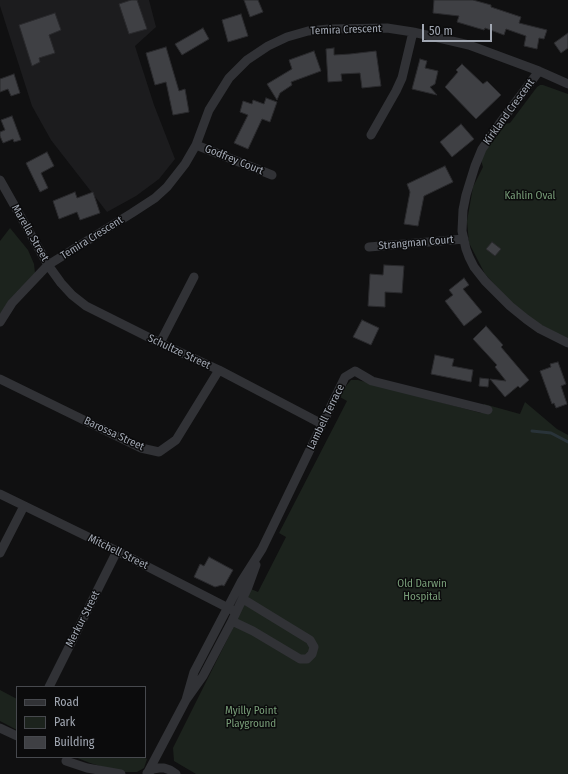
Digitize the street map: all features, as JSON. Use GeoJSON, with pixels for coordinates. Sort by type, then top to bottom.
{"type":"FeatureCollection","features":[{"type":"Feature","properties":{"kind":"street","name":"Temira Crescent"},"geometry":{"type":"LineString","coordinates":[[0,322],[12,303],[48,265],[155,198],[167,187],[185,164],[196,145],[209,110],[229,78],[247,60],[268,46],[287,37],[308,31],[318,30],[387,28],[414,32],[469,45],[539,71],[568,84]]}},
{"type":"Feature","properties":{"kind":"street"},"geometry":{"type":"LineString","coordinates":[[371,135],[402,78],[414,32]]}},
{"type":"Feature","properties":{"kind":"street","name":"Kirkland Crescent"},"geometry":{"type":"LineString","coordinates":[[539,71],[500,123],[482,150],[469,182],[464,203],[462,224],[466,249],[474,266],[485,281],[526,319],[540,329],[568,343]]}},
{"type":"Feature","properties":{"kind":"street","name":"Godfrey Court"},"geometry":{"type":"LineString","coordinates":[[196,145],[272,175]]}},
{"type":"Feature","properties":{"kind":"street","name":"Marella Street"},"geometry":{"type":"LineString","coordinates":[[0,180],[48,265]]}},
{"type":"Feature","properties":{"kind":"street","name":"Strangman Court"},"geometry":{"type":"LineString","coordinates":[[369,247],[464,239]]}},
{"type":"Feature","properties":{"kind":"street","name":"Schultze Street"},"geometry":{"type":"LineString","coordinates":[[48,265],[72,295],[86,306],[160,343],[219,370],[322,424]]}},
{"type":"Feature","properties":{"kind":"street"},"geometry":{"type":"LineString","coordinates":[[160,343],[194,277]]}},
{"type":"Feature","properties":{"kind":"street","name":"Barossa Street"},"geometry":{"type":"LineString","coordinates":[[0,379],[141,448],[159,452],[176,440],[219,370]]}},
{"type":"Feature","properties":{"kind":"street","name":"Lambell Terrace"},"geometry":{"type":"LineString","coordinates":[[147,773],[186,700],[203,676],[243,599],[262,549],[345,377],[356,371],[372,381],[488,410]]}},
{"type":"Feature","properties":{"kind":"street","name":"Mitchell Street"},"geometry":{"type":"LineString","coordinates":[[0,494],[117,551],[236,612]]}},
{"type":"Feature","properties":{"kind":"street"},"geometry":{"type":"LineString","coordinates":[[0,553],[24,506]]}},
{"type":"Feature","properties":{"kind":"street","name":"Lambell Terrace"},"geometry":{"type":"LineString","coordinates":[[186,700],[194,672],[241,582],[262,549]]}},
{"type":"Feature","properties":{"kind":"street","name":"Merkur Street"},"geometry":{"type":"LineString","coordinates":[[50,686],[117,551]]}},
{"type":"Feature","properties":{"kind":"street"},"geometry":{"type":"LineString","coordinates":[[232,621],[253,631],[300,659],[307,659],[312,654],[314,647],[310,640],[243,599]]}},
{"type":"Feature","properties":{"kind":"street"},"geometry":{"type":"LineString","coordinates":[[0,728],[16,736]]}},
{"type":"Feature","properties":{"kind":"street","name":"Lambell Terrace"},"geometry":{"type":"LineString","coordinates":[[165,741],[161,754],[162,759],[173,772]]}},
{"type":"Feature","properties":{"kind":"street"},"geometry":{"type":"LineString","coordinates":[[62,759],[88,774]]}},
{"type":"Feature","properties":{"kind":"street"},"geometry":{"type":"LineString","coordinates":[[62,759],[87,768],[121,774]]}},
{"type":"Feature","properties":{"kind":"street"},"geometry":{"type":"LineString","coordinates":[[147,773],[159,768],[164,768],[173,772]]}},
{"type":"Feature","properties":{"kind":"shaded area"},"geometry":{"type":"Polygon","coordinates":[[[0,0],[149,0],[156,27],[135,46],[154,105],[175,159],[159,179],[136,196],[107,212],[51,140],[32,106],[0,6],[0,0]]]}},
{"type":"Feature","properties":{"kind":"green space","name":"Kahlin Oval"},"geometry":{"type":"Polygon","coordinates":[[[540,85],[568,94],[568,339],[531,320],[507,298],[485,274],[469,243],[467,221],[473,187],[483,167],[481,160],[491,140],[505,124],[510,123],[540,85]]]}},
{"type":"Feature","properties":{"kind":"green space"},"geometry":{"type":"Polygon","coordinates":[[[10,228],[28,250],[34,264],[35,273],[9,300],[0,314],[0,241],[10,228]]]}},
{"type":"Feature","properties":{"kind":"green space","name":"Old Darwin Hospital"},"geometry":{"type":"Polygon","coordinates":[[[351,380],[358,380],[481,413],[484,404],[520,414],[525,402],[557,429],[568,435],[568,774],[196,774],[174,761],[173,748],[251,589],[258,592],[286,537],[279,533],[347,401],[340,397],[351,380]]]}},
{"type":"Feature","properties":{"kind":"green space"},"geometry":{"type":"Polygon","coordinates":[[[0,690],[16,698],[16,729],[0,721],[0,690]]]}},
{"type":"Feature","properties":{"kind":"green space"},"geometry":{"type":"Polygon","coordinates":[[[78,758],[147,759],[144,768],[137,772],[120,772],[78,758]]]}},
{"type":"Feature","properties":{"kind":"building"},"geometry":{"type":"Polygon","coordinates":[[[131,0],[137,0],[147,29],[129,34],[119,4],[131,0]]]}},
{"type":"Feature","properties":{"kind":"building"},"geometry":{"type":"Polygon","coordinates":[[[244,0],[258,0],[263,12],[250,17],[244,0]]]}},
{"type":"Feature","properties":{"kind":"building"},"geometry":{"type":"Polygon","coordinates":[[[434,0],[473,0],[491,5],[491,7],[521,17],[519,23],[547,30],[544,39],[539,38],[537,49],[524,46],[526,36],[506,29],[504,35],[485,28],[484,30],[457,22],[459,16],[433,13],[434,0]]]}},
{"type":"Feature","properties":{"kind":"building"},"geometry":{"type":"Polygon","coordinates":[[[55,13],[61,30],[49,35],[55,53],[39,58],[40,62],[32,66],[19,25],[55,13]]]}},
{"type":"Feature","properties":{"kind":"building"},"geometry":{"type":"Polygon","coordinates":[[[241,14],[248,36],[228,42],[222,20],[241,14]]]}},
{"type":"Feature","properties":{"kind":"building"},"geometry":{"type":"Polygon","coordinates":[[[203,28],[209,39],[182,55],[175,44],[203,28]]]}},
{"type":"Feature","properties":{"kind":"building"},"geometry":{"type":"Polygon","coordinates":[[[568,33],[568,48],[561,53],[554,43],[568,33]]]}},
{"type":"Feature","properties":{"kind":"building"},"geometry":{"type":"Polygon","coordinates":[[[166,47],[179,91],[185,89],[189,112],[173,115],[166,82],[155,85],[146,53],[166,47]]]}},
{"type":"Feature","properties":{"kind":"building"},"geometry":{"type":"Polygon","coordinates":[[[334,48],[334,55],[376,51],[381,86],[362,88],[360,73],[341,74],[342,81],[328,82],[326,49],[334,48]]]}},
{"type":"Feature","properties":{"kind":"building"},"geometry":{"type":"Polygon","coordinates":[[[314,51],[321,71],[291,82],[292,85],[280,93],[277,100],[267,84],[292,69],[289,60],[314,51]]]}},
{"type":"Feature","properties":{"kind":"building"},"geometry":{"type":"Polygon","coordinates":[[[420,59],[427,61],[425,68],[438,71],[435,84],[430,87],[437,95],[412,89],[420,59]]]}},
{"type":"Feature","properties":{"kind":"building"},"geometry":{"type":"Polygon","coordinates":[[[462,64],[483,84],[487,81],[501,95],[476,119],[445,87],[458,72],[456,70],[462,64]]]}},
{"type":"Feature","properties":{"kind":"building"},"geometry":{"type":"Polygon","coordinates":[[[14,74],[20,93],[11,96],[8,89],[0,92],[0,79],[14,74]]]}},
{"type":"Feature","properties":{"kind":"building"},"geometry":{"type":"Polygon","coordinates":[[[266,98],[277,102],[270,122],[262,119],[248,149],[234,143],[248,115],[240,112],[243,101],[252,104],[253,100],[264,104],[266,98]]]}},
{"type":"Feature","properties":{"kind":"building"},"geometry":{"type":"Polygon","coordinates":[[[12,116],[21,140],[14,142],[13,139],[3,143],[0,132],[5,130],[1,120],[12,116]]]}},
{"type":"Feature","properties":{"kind":"building"},"geometry":{"type":"Polygon","coordinates":[[[461,124],[474,139],[452,157],[440,142],[461,124]]]}},
{"type":"Feature","properties":{"kind":"building"},"geometry":{"type":"Polygon","coordinates":[[[47,152],[54,166],[41,173],[48,188],[40,192],[26,163],[47,152]]]}},
{"type":"Feature","properties":{"kind":"building"},"geometry":{"type":"Polygon","coordinates":[[[445,166],[453,182],[424,196],[418,226],[404,224],[410,192],[407,184],[445,166]]]}},
{"type":"Feature","properties":{"kind":"building"},"geometry":{"type":"Polygon","coordinates":[[[75,192],[77,198],[93,192],[100,213],[80,220],[77,212],[59,219],[53,201],[75,192]]]}},
{"type":"Feature","properties":{"kind":"building"},"geometry":{"type":"Polygon","coordinates":[[[492,242],[501,249],[495,256],[486,249],[492,242]]]}},
{"type":"Feature","properties":{"kind":"building"},"geometry":{"type":"Polygon","coordinates":[[[384,265],[404,266],[402,293],[385,292],[385,307],[368,306],[370,274],[383,275],[384,265]]]}},
{"type":"Feature","properties":{"kind":"building"},"geometry":{"type":"Polygon","coordinates":[[[464,278],[469,285],[463,289],[482,312],[464,326],[445,301],[453,295],[449,290],[464,278]]]}},
{"type":"Feature","properties":{"kind":"building"},"geometry":{"type":"Polygon","coordinates":[[[362,320],[379,328],[371,345],[353,337],[362,320]]]}},
{"type":"Feature","properties":{"kind":"building"},"geometry":{"type":"Polygon","coordinates":[[[486,326],[503,345],[501,347],[529,380],[520,388],[518,386],[505,397],[490,379],[506,381],[495,367],[497,365],[473,339],[486,326]]]}},
{"type":"Feature","properties":{"kind":"building"},"geometry":{"type":"Polygon","coordinates":[[[435,355],[454,359],[452,366],[473,370],[471,382],[431,374],[435,355]]]}},
{"type":"Feature","properties":{"kind":"building"},"geometry":{"type":"Polygon","coordinates":[[[558,362],[566,384],[561,386],[567,404],[556,408],[554,403],[552,404],[540,371],[551,367],[550,364],[558,362]]]}},
{"type":"Feature","properties":{"kind":"building"},"geometry":{"type":"Polygon","coordinates":[[[480,378],[489,379],[488,387],[479,386],[480,378]]]}},
{"type":"Feature","properties":{"kind":"building"},"geometry":{"type":"Polygon","coordinates":[[[209,557],[233,570],[224,586],[222,585],[215,587],[194,577],[200,564],[204,566],[209,557]]]}},
{"type":"Feature","properties":{"kind":"waterway"},"geometry":{"type":"LineString","coordinates":[[532,431],[551,433],[568,442]]}},
{"type":"Feature","properties":{"kind":"park label","name":"Myilly Point Playground"},"geometry":{"type":"Point","coordinates":[251,717]}}]}
